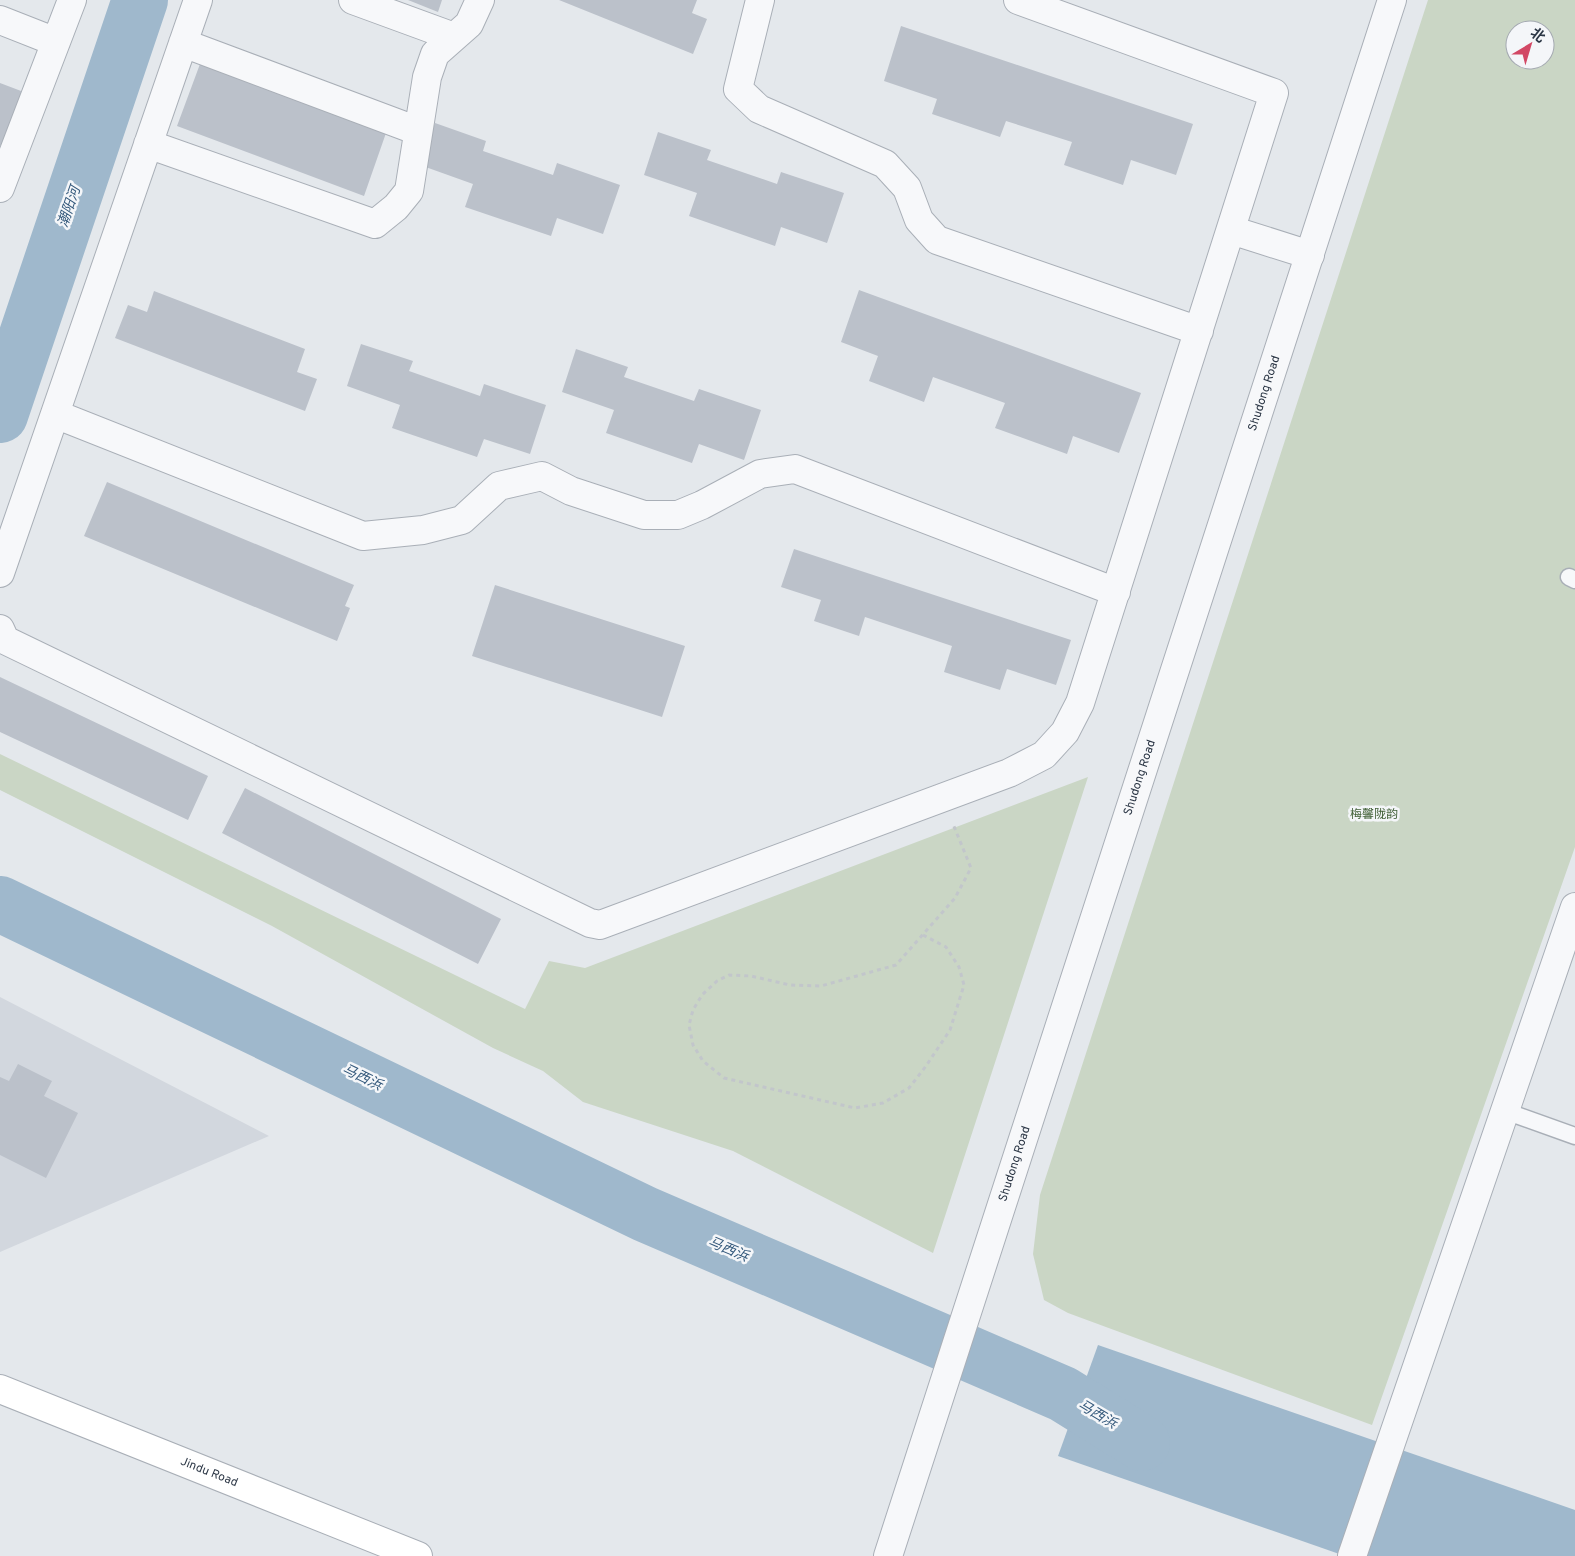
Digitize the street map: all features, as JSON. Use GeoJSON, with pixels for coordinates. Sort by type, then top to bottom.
{"type":"FeatureCollection","features":[{"type":"Feature","properties":{"kind":"main road","name":"Jindu Road"},"geometry":{"type":"LineString","coordinates":[[0,1389],[418,1556]]}},
{"type":"Feature","properties":{"kind":"street"},"geometry":{"type":"LineString","coordinates":[[0,188],[72,0]]}},
{"type":"Feature","properties":{"kind":"street"},"geometry":{"type":"LineString","coordinates":[[0,573],[198,0]]}},
{"type":"Feature","properties":{"kind":"street"},"geometry":{"type":"LineString","coordinates":[[353,0],[454,38]]}},
{"type":"Feature","properties":{"kind":"street"},"geometry":{"type":"LineString","coordinates":[[148,144],[375,224],[396,207],[409,191],[427,78],[435,54],[469,24],[480,0]]}},
{"type":"Feature","properties":{"kind":"street"},"geometry":{"type":"LineString","coordinates":[[760,0],[738,89],[760,109],[885,164],[907,188],[919,220],[937,240],[1199,331]]}},
{"type":"Feature","properties":{"kind":"street"},"geometry":{"type":"LineString","coordinates":[[0,630],[5,640],[590,923],[600,925],[1009,773],[1044,754],[1065,732],[1080,703],[1274,93],[1018,0]]}},
{"type":"Feature","properties":{"kind":"street","name":"Shudong Road"},"geometry":{"type":"LineString","coordinates":[[888,1556],[1392,0]]}},
{"type":"Feature","properties":{"kind":"street"},"geometry":{"type":"LineString","coordinates":[[0,20],[56,42]]}},
{"type":"Feature","properties":{"kind":"street"},"geometry":{"type":"LineString","coordinates":[[183,43],[418,131]]}},
{"type":"Feature","properties":{"kind":"street"},"geometry":{"type":"LineString","coordinates":[[1231,230],[1310,255]]}},
{"type":"Feature","properties":{"kind":"street"},"geometry":{"type":"LineString","coordinates":[[55,414],[363,536],[423,530],[462,520],[499,486],[542,476],[571,490],[644,514],[678,515],[702,505],[760,474],[795,469],[1116,592]]}},
{"type":"Feature","properties":{"kind":"street"},"geometry":{"type":"LineString","coordinates":[[1352,1556],[1575,907]]}},
{"type":"Feature","properties":{"kind":"lane"},"geometry":{"type":"LineString","coordinates":[[1505,1111],[1575,1136]]}},
{"type":"Feature","properties":{"kind":"path"},"geometry":{"type":"LineString","coordinates":[[923,935],[946,947],[958,967],[964,985],[950,1030],[926,1066],[909,1088],[883,1103],[855,1108],[724,1078],[703,1061],[693,1045],[689,1026],[693,1010],[702,995],[717,981],[729,975],[751,976],[790,985],[821,986],[896,965],[955,898],[971,868],[942,798]]}},
{"type":"Feature","properties":{"kind":"shaded area"},"geometry":{"type":"Polygon","coordinates":[[[0,997],[269,1136],[0,1252],[0,997]]]}},
{"type":"Feature","properties":{"kind":"green space","name":"梅馨陇韵"},"geometry":{"type":"Polygon","coordinates":[[[1428,0],[1575,0],[1575,847],[1372,1425],[1068,1313],[1044,1300],[1033,1254],[1040,1195],[1428,0]]]}},
{"type":"Feature","properties":{"kind":"green space"},"geometry":{"type":"Polygon","coordinates":[[[0,754],[525,1009],[549,961],[585,968],[1088,777],[933,1253],[733,1151],[583,1102],[543,1071],[493,1048],[272,926],[0,790],[0,754]]]}},
{"type":"Feature","properties":{"kind":"water"},"geometry":{"type":"Polygon","coordinates":[[[1098,1345],[1575,1510],[1575,1556],[1345,1556],[1058,1456],[1098,1345]]]}},
{"type":"Feature","properties":{"kind":"building"},"geometry":{"type":"Polygon","coordinates":[[[408,0],[442,0],[438,12],[408,0]]]}},
{"type":"Feature","properties":{"kind":"building"},"geometry":{"type":"Polygon","coordinates":[[[559,0],[697,0],[692,13],[707,19],[693,54],[559,0]]]}},
{"type":"Feature","properties":{"kind":"building"},"geometry":{"type":"Polygon","coordinates":[[[901,26],[1193,124],[1176,175],[1131,160],[1123,185],[1064,165],[1072,142],[1006,121],[1000,137],[932,114],[937,99],[884,81],[901,26]]]}},
{"type":"Feature","properties":{"kind":"building"},"geometry":{"type":"Polygon","coordinates":[[[200,64],[386,133],[364,196],[177,126],[200,64]]]}},
{"type":"Feature","properties":{"kind":"building"},"geometry":{"type":"Polygon","coordinates":[[[0,83],[29,94],[7,149],[0,145],[0,83]]]}},
{"type":"Feature","properties":{"kind":"building"},"geometry":{"type":"Polygon","coordinates":[[[435,123],[486,141],[483,151],[553,175],[557,163],[620,185],[603,234],[557,218],[551,236],[465,207],[473,184],[420,165],[435,123]]]}},
{"type":"Feature","properties":{"kind":"building"},"geometry":{"type":"Polygon","coordinates":[[[658,132],[711,150],[707,160],[777,184],[781,172],[844,193],[827,243],[781,227],[775,246],[689,216],[697,193],[644,175],[658,132]]]}},
{"type":"Feature","properties":{"kind":"building"},"geometry":{"type":"Polygon","coordinates":[[[859,290],[1141,393],[1119,453],[1073,436],[1067,454],[995,428],[1005,403],[933,377],[924,402],[869,381],[878,356],[841,342],[859,290]]]}},
{"type":"Feature","properties":{"kind":"building"},"geometry":{"type":"Polygon","coordinates":[[[154,291],[305,349],[297,372],[317,379],[305,411],[115,338],[128,305],[147,312],[154,291]]]}},
{"type":"Feature","properties":{"kind":"building"},"geometry":{"type":"Polygon","coordinates":[[[361,344],[413,361],[409,371],[480,396],[484,384],[546,405],[530,454],[484,439],[477,457],[392,428],[400,405],[347,386],[361,344]]]}},
{"type":"Feature","properties":{"kind":"building"},"geometry":{"type":"Polygon","coordinates":[[[576,349],[628,367],[624,377],[694,401],[699,389],[761,410],[744,460],[699,444],[692,463],[606,433],[614,410],[562,392],[576,349]]]}},
{"type":"Feature","properties":{"kind":"building"},"geometry":{"type":"Polygon","coordinates":[[[107,482],[354,585],[345,606],[350,608],[337,641],[84,536],[107,482]]]}},
{"type":"Feature","properties":{"kind":"building"},"geometry":{"type":"Polygon","coordinates":[[[794,549],[1071,640],[1056,685],[1007,669],[1000,690],[944,672],[952,646],[865,617],[859,636],[814,621],[821,600],[781,587],[794,549]]]}},
{"type":"Feature","properties":{"kind":"building"},"geometry":{"type":"Polygon","coordinates":[[[495,585],[685,646],[662,717],[472,656],[495,585]]]}},
{"type":"Feature","properties":{"kind":"building"},"geometry":{"type":"Polygon","coordinates":[[[0,677],[208,776],[188,820],[0,732],[0,677]]]}},
{"type":"Feature","properties":{"kind":"building"},"geometry":{"type":"Polygon","coordinates":[[[245,788],[501,919],[478,964],[222,833],[245,788]]]}},
{"type":"Feature","properties":{"kind":"building"},"geometry":{"type":"Polygon","coordinates":[[[18,1064],[52,1081],[44,1096],[78,1113],[46,1178],[0,1155],[0,1077],[9,1081],[18,1064]]]}},
{"type":"Feature","properties":{"kind":"waterway","name":"潮阳河"},"geometry":{"type":"LineString","coordinates":[[0,415],[140,0]]}},
{"type":"Feature","properties":{"kind":"waterway","name":"马西浜"},"geometry":{"type":"LineString","coordinates":[[0,904],[645,1214],[1063,1394],[1142,1443]]}}]}
